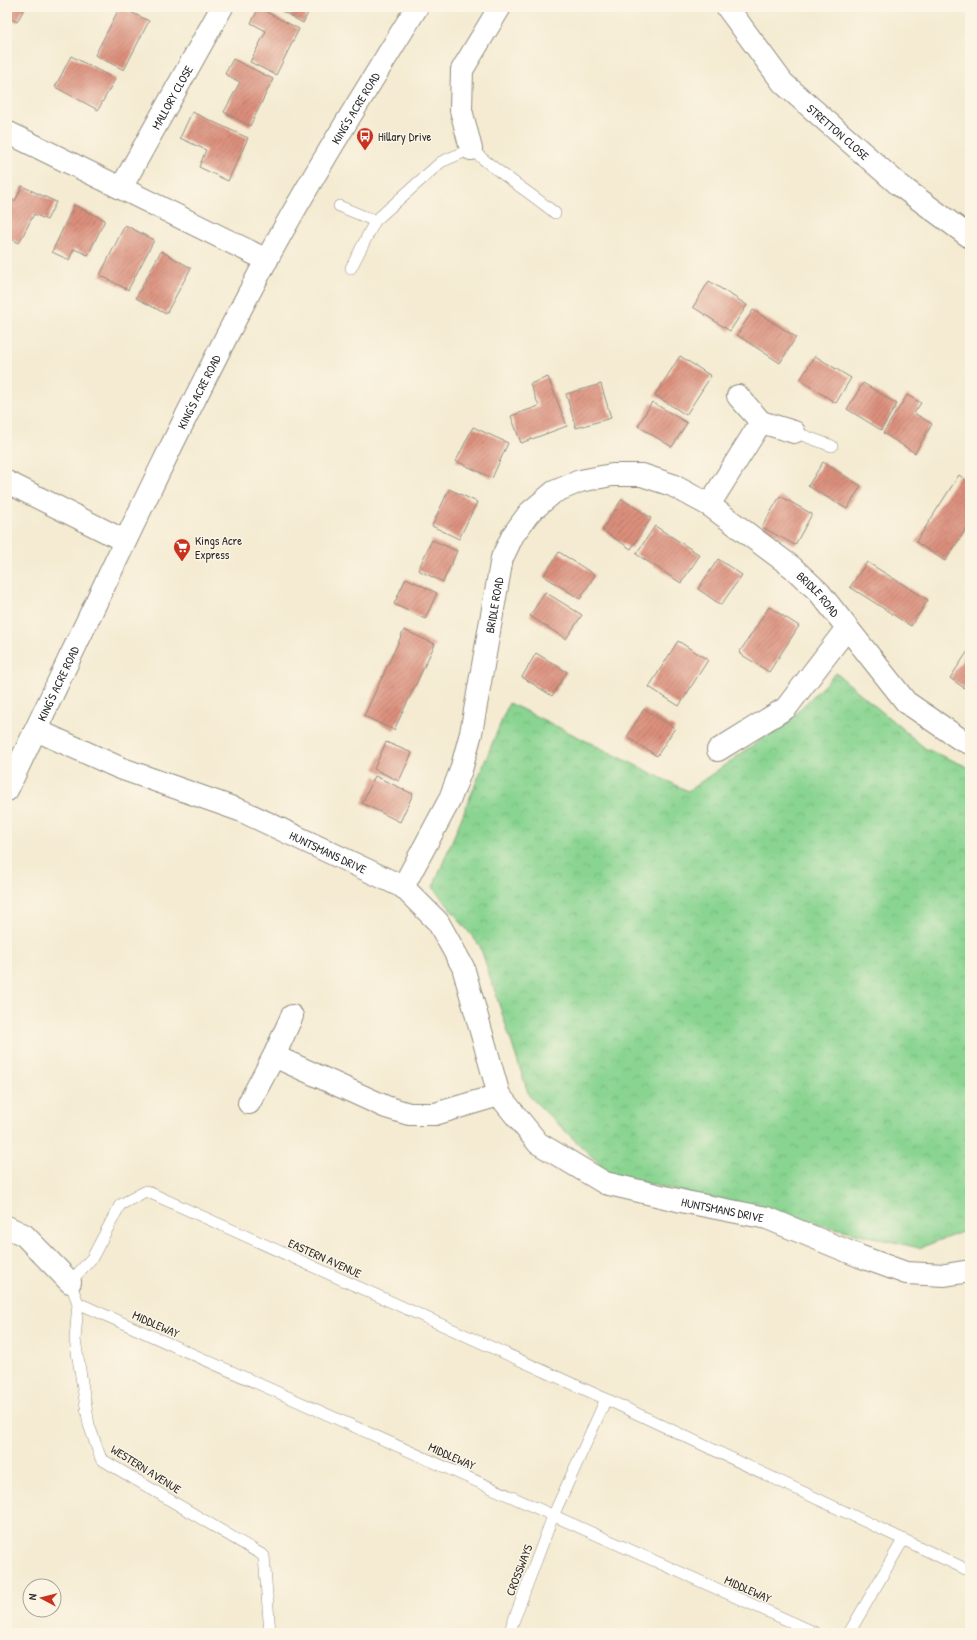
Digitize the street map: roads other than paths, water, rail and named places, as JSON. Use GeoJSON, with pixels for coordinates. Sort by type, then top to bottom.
{"type":"FeatureCollection","features":[{"type":"Feature","properties":{"kind":"main road","name":"MALLORY CLOSE"},"geometry":{"type":"LineString","coordinates":[[120,188],[222,7]]}},
{"type":"Feature","properties":{"kind":"main road","name":"KING'S ACRE ROAD"},"geometry":{"type":"LineString","coordinates":[[7,790],[188,410],[267,260],[318,169],[417,7]]}},
{"type":"Feature","properties":{"kind":"main road"},"geometry":{"type":"LineString","coordinates":[[471,149],[461,110],[462,70],[500,7]]}},
{"type":"Feature","properties":{"kind":"main road","name":"STRETTON CLOSE"},"geometry":{"type":"LineString","coordinates":[[727,7],[783,84],[898,184],[970,237]]}},
{"type":"Feature","properties":{"kind":"main road"},"geometry":{"type":"LineString","coordinates":[[7,132],[267,260]]}},
{"type":"Feature","properties":{"kind":"main road"},"geometry":{"type":"LineString","coordinates":[[738,396],[761,422],[794,432]]}},
{"type":"Feature","properties":{"kind":"main road"},"geometry":{"type":"LineString","coordinates":[[709,505],[761,422]]}},
{"type":"Feature","properties":{"kind":"main road","name":"BRIDLE ROAD"},"geometry":{"type":"LineString","coordinates":[[404,887],[449,801],[461,770],[471,733],[502,558],[513,535],[529,512],[554,492],[580,481],[612,475],[642,475],[672,485],[709,505],[792,567],[819,592],[906,702],[960,739],[970,743]]}},
{"type":"Feature","properties":{"kind":"main road"},"geometry":{"type":"LineString","coordinates":[[7,482],[125,541]]}},
{"type":"Feature","properties":{"kind":"main road","name":"BRIDLE ROAD"},"geometry":{"type":"LineString","coordinates":[[718,750],[786,708],[847,628]]}},
{"type":"Feature","properties":{"kind":"main road","name":"HUNTSMANS DRIVE"},"geometry":{"type":"LineString","coordinates":[[36,730],[120,768],[242,811],[404,887],[438,922],[463,967],[499,1095],[538,1143],[605,1183],[686,1202],[767,1218],[859,1256],[906,1273],[945,1275],[970,1271]]}},
{"type":"Feature","properties":{"kind":"main road"},"geometry":{"type":"LineString","coordinates":[[249,1103],[274,1056],[292,1016]]}},
{"type":"Feature","properties":{"kind":"main road"},"geometry":{"type":"LineString","coordinates":[[274,1056],[386,1107],[409,1114],[435,1114],[499,1095]]}},
{"type":"Feature","properties":{"kind":"main road"},"geometry":{"type":"LineString","coordinates":[[7,1227],[24,1235],[70,1282]]}},
{"type":"Feature","properties":{"kind":"lane"},"geometry":{"type":"LineString","coordinates":[[351,268],[375,221],[441,162],[471,149],[487,163],[526,190],[555,213]]}},
{"type":"Feature","properties":{"kind":"lane"},"geometry":{"type":"LineString","coordinates":[[339,206],[375,221]]}},
{"type":"Feature","properties":{"kind":"lane"},"geometry":{"type":"LineString","coordinates":[[794,432],[832,446]]}},
{"type":"Feature","properties":{"kind":"lane","name":"EASTERN AVENUE"},"geometry":{"type":"LineString","coordinates":[[70,1282],[92,1258],[120,1205],[146,1191],[606,1399]]}},
{"type":"Feature","properties":{"kind":"lane","name":"WESTERN AVENUE"},"geometry":{"type":"LineString","coordinates":[[70,1282],[78,1303],[75,1340],[89,1425],[101,1459],[264,1556],[270,1633]]}},
{"type":"Feature","properties":{"kind":"lane","name":"MIDDLEWAY"},"geometry":{"type":"LineString","coordinates":[[78,1303],[816,1633]]}},
{"type":"Feature","properties":{"kind":"lane"},"geometry":{"type":"LineString","coordinates":[[606,1399],[970,1571]]}},
{"type":"Feature","properties":{"kind":"lane","name":"CROSSWAYS"},"geometry":{"type":"LineString","coordinates":[[509,1633],[553,1516],[606,1399]]}},
{"type":"Feature","properties":{"kind":"lane"},"geometry":{"type":"LineString","coordinates":[[849,1633],[903,1540]]}},
{"type":"Feature","properties":{"kind":"place","name":"Hillary Drive"},"geometry":{"type":"Point","coordinates":[365,151]}},
{"type":"Feature","properties":{"kind":"place","name":"Kings Acre Express"},"geometry":{"type":"Point","coordinates":[182,562]}}]}
